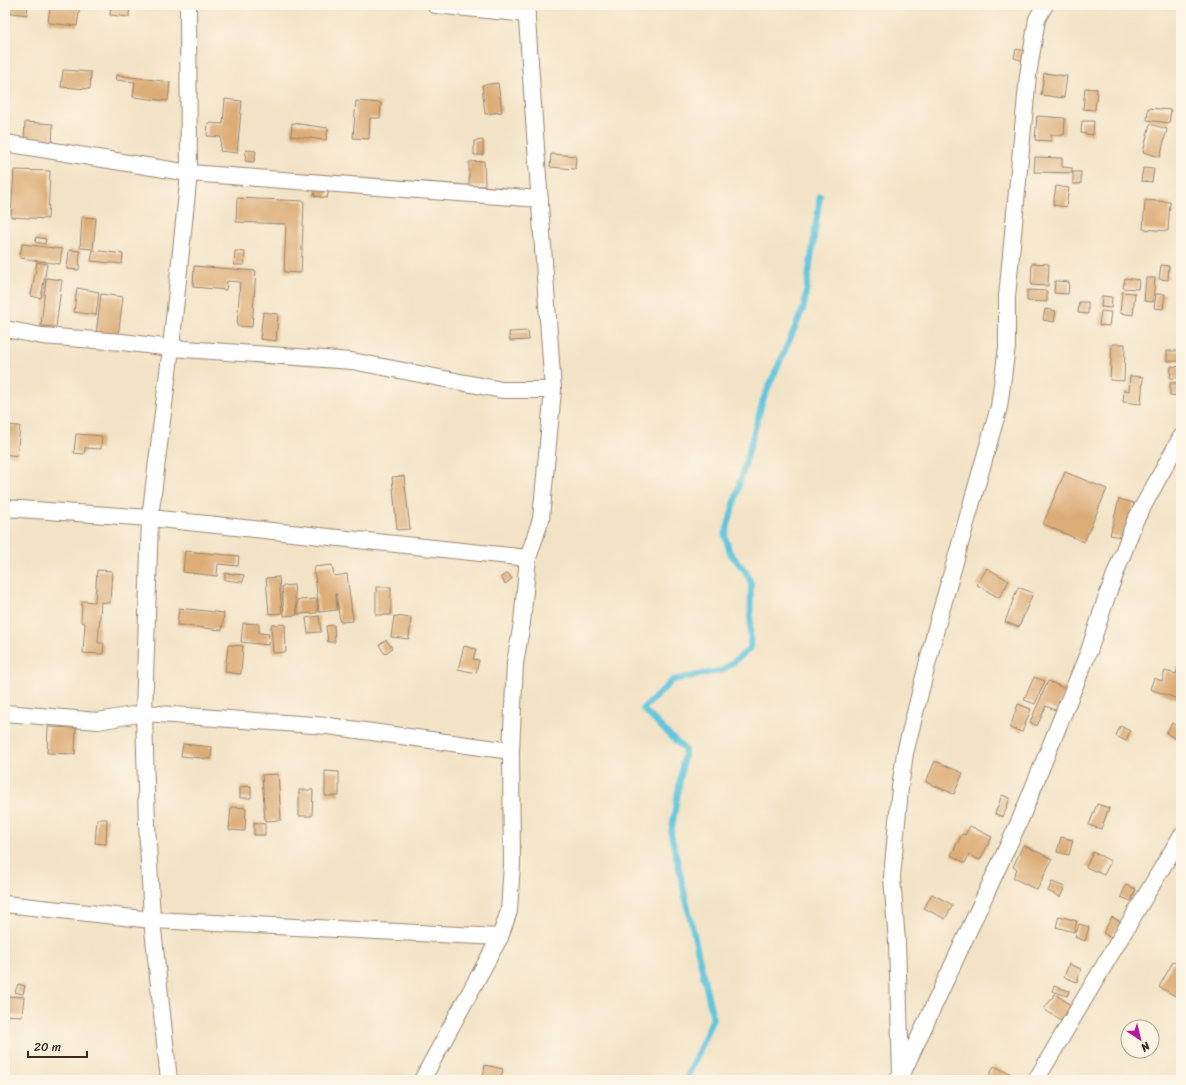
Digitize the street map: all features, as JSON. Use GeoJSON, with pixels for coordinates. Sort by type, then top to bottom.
{"type":"FeatureCollection","features":[{"type":"Feature","properties":{"kind":"street"},"geometry":{"type":"LineString","coordinates":[[169,1080],[152,920],[147,824],[144,713],[150,518],[171,348],[189,173],[188,5]]}},
{"type":"Feature","properties":{"kind":"street"},"geometry":{"type":"LineString","coordinates":[[422,1080],[500,937],[509,911],[512,876],[511,751],[515,663],[522,623],[528,558],[541,519],[553,390],[526,10],[435,5]]}},
{"type":"Feature","properties":{"kind":"street"},"geometry":{"type":"LineString","coordinates":[[899,1077],[897,942],[892,878],[901,781],[905,754],[937,625],[999,407],[1007,347],[1007,297],[1028,75],[1037,20],[1045,5]]}},
{"type":"Feature","properties":{"kind":"street"},"geometry":{"type":"LineString","coordinates":[[5,143],[189,173],[540,199]]}},
{"type":"Feature","properties":{"kind":"street"},"geometry":{"type":"LineString","coordinates":[[5,329],[42,336],[122,342],[171,348],[352,361],[502,390],[553,390]]}},
{"type":"Feature","properties":{"kind":"street"},"geometry":{"type":"LineString","coordinates":[[899,1077],[1020,820],[1089,651],[1107,596],[1135,521],[1181,437]]}},
{"type":"Feature","properties":{"kind":"street"},"geometry":{"type":"LineString","coordinates":[[5,508],[150,518],[528,558]]}},
{"type":"Feature","properties":{"kind":"street"},"geometry":{"type":"LineString","coordinates":[[5,713],[98,721],[144,713],[328,726],[511,751]]}},
{"type":"Feature","properties":{"kind":"street"},"geometry":{"type":"LineString","coordinates":[[1036,1080],[1181,836]]}},
{"type":"Feature","properties":{"kind":"street"},"geometry":{"type":"LineString","coordinates":[[5,904],[152,920],[500,937]]}},
{"type":"Feature","properties":{"kind":"building"},"geometry":{"type":"Polygon","coordinates":[[[5,5],[28,5],[27,15],[5,12],[5,5]]]}},
{"type":"Feature","properties":{"kind":"building"},"geometry":{"type":"Polygon","coordinates":[[[50,5],[80,5],[77,26],[48,23],[50,5]]]}},
{"type":"Feature","properties":{"kind":"building"},"geometry":{"type":"Polygon","coordinates":[[[111,5],[130,5],[129,17],[110,15],[111,5]]]}},
{"type":"Feature","properties":{"kind":"building"},"geometry":{"type":"Polygon","coordinates":[[[1016,49],[1026,51],[1024,61],[1014,58],[1016,49]]]}},
{"type":"Feature","properties":{"kind":"building"},"geometry":{"type":"Polygon","coordinates":[[[63,70],[91,72],[90,89],[61,87],[63,70]]]}},
{"type":"Feature","properties":{"kind":"building"},"geometry":{"type":"Polygon","coordinates":[[[1044,73],[1067,76],[1064,98],[1041,95],[1044,73]]]}},
{"type":"Feature","properties":{"kind":"building"},"geometry":{"type":"Polygon","coordinates":[[[116,75],[170,82],[168,101],[133,97],[135,82],[115,80],[116,75]]]}},
{"type":"Feature","properties":{"kind":"building"},"geometry":{"type":"Polygon","coordinates":[[[498,83],[502,112],[485,114],[482,85],[498,83]]]}},
{"type":"Feature","properties":{"kind":"building"},"geometry":{"type":"Polygon","coordinates":[[[1085,88],[1097,89],[1095,110],[1083,109],[1085,88]]]}},
{"type":"Feature","properties":{"kind":"building"},"geometry":{"type":"Polygon","coordinates":[[[225,99],[242,101],[237,153],[220,151],[221,137],[207,136],[208,123],[223,124],[225,99]]]}},
{"type":"Feature","properties":{"kind":"building"},"geometry":{"type":"Polygon","coordinates":[[[356,101],[381,103],[380,118],[370,118],[369,139],[353,138],[356,101]]]}},
{"type":"Feature","properties":{"kind":"building"},"geometry":{"type":"Polygon","coordinates":[[[1148,108],[1171,110],[1169,123],[1147,120],[1148,108]]]}},
{"type":"Feature","properties":{"kind":"building"},"geometry":{"type":"Polygon","coordinates":[[[5,115],[9,116],[8,132],[5,132],[5,115]]]}},
{"type":"Feature","properties":{"kind":"building"},"geometry":{"type":"Polygon","coordinates":[[[1037,116],[1065,118],[1064,135],[1051,135],[1051,141],[1035,140],[1037,116]]]}},
{"type":"Feature","properties":{"kind":"building"},"geometry":{"type":"Polygon","coordinates":[[[1082,121],[1094,121],[1093,135],[1081,133],[1082,121]]]}},
{"type":"Feature","properties":{"kind":"building"},"geometry":{"type":"Polygon","coordinates":[[[25,122],[53,124],[52,143],[24,141],[25,122]]]}},
{"type":"Feature","properties":{"kind":"building"},"geometry":{"type":"Polygon","coordinates":[[[292,123],[328,128],[326,140],[291,136],[292,123]]]}},
{"type":"Feature","properties":{"kind":"building"},"geometry":{"type":"Polygon","coordinates":[[[1150,124],[1167,129],[1160,157],[1143,152],[1150,124]]]}},
{"type":"Feature","properties":{"kind":"building"},"geometry":{"type":"Polygon","coordinates":[[[483,140],[483,155],[474,155],[474,141],[483,140]]]}},
{"type":"Feature","properties":{"kind":"building"},"geometry":{"type":"Polygon","coordinates":[[[246,150],[256,151],[254,162],[245,161],[246,150]]]}},
{"type":"Feature","properties":{"kind":"building"},"geometry":{"type":"Polygon","coordinates":[[[551,154],[576,156],[575,169],[550,167],[551,154]]]}},
{"type":"Feature","properties":{"kind":"building"},"geometry":{"type":"Polygon","coordinates":[[[1035,157],[1062,158],[1062,167],[1072,168],[1072,173],[1034,172],[1035,157]]]}},
{"type":"Feature","properties":{"kind":"building"},"geometry":{"type":"Polygon","coordinates":[[[484,161],[485,186],[469,186],[469,162],[484,161]]]}},
{"type":"Feature","properties":{"kind":"building"},"geometry":{"type":"Polygon","coordinates":[[[1143,168],[1154,169],[1152,182],[1141,181],[1143,168]]]}},
{"type":"Feature","properties":{"kind":"building"},"geometry":{"type":"Polygon","coordinates":[[[14,170],[50,171],[48,219],[11,217],[14,170]]]}},
{"type":"Feature","properties":{"kind":"building"},"geometry":{"type":"Polygon","coordinates":[[[1073,172],[1081,172],[1081,184],[1073,184],[1073,172]]]}},
{"type":"Feature","properties":{"kind":"building"},"geometry":{"type":"Polygon","coordinates":[[[1056,186],[1069,188],[1066,207],[1053,205],[1056,186]]]}},
{"type":"Feature","properties":{"kind":"building"},"geometry":{"type":"Polygon","coordinates":[[[316,187],[329,189],[327,198],[314,196],[316,187]]]}},
{"type":"Feature","properties":{"kind":"building"},"geometry":{"type":"Polygon","coordinates":[[[237,198],[304,201],[301,273],[284,272],[286,224],[236,222],[237,198]]]}},
{"type":"Feature","properties":{"kind":"building"},"geometry":{"type":"Polygon","coordinates":[[[1145,200],[1170,202],[1168,231],[1143,229],[1145,200]]]}},
{"type":"Feature","properties":{"kind":"building"},"geometry":{"type":"Polygon","coordinates":[[[82,217],[96,218],[93,249],[80,248],[82,217]]]}},
{"type":"Feature","properties":{"kind":"building"},"geometry":{"type":"Polygon","coordinates":[[[36,237],[46,239],[45,244],[35,242],[36,237]]]}},
{"type":"Feature","properties":{"kind":"building"},"geometry":{"type":"Polygon","coordinates":[[[22,244],[62,249],[60,264],[20,258],[22,244]]]}},
{"type":"Feature","properties":{"kind":"building"},"geometry":{"type":"Polygon","coordinates":[[[69,250],[80,251],[79,270],[67,269],[69,250]]]}},
{"type":"Feature","properties":{"kind":"building"},"geometry":{"type":"Polygon","coordinates":[[[93,250],[123,254],[122,264],[91,261],[93,250]]]}},
{"type":"Feature","properties":{"kind":"building"},"geometry":{"type":"Polygon","coordinates":[[[235,251],[245,252],[244,265],[234,265],[235,251]]]}},
{"type":"Feature","properties":{"kind":"building"},"geometry":{"type":"Polygon","coordinates":[[[37,262],[47,264],[41,298],[31,296],[37,262]]]}},
{"type":"Feature","properties":{"kind":"building"},"geometry":{"type":"Polygon","coordinates":[[[1032,263],[1049,264],[1048,286],[1031,285],[1032,263]]]}},
{"type":"Feature","properties":{"kind":"building"},"geometry":{"type":"Polygon","coordinates":[[[1161,265],[1169,266],[1168,280],[1159,279],[1161,265]]]}},
{"type":"Feature","properties":{"kind":"building"},"geometry":{"type":"Polygon","coordinates":[[[194,266],[256,271],[252,327],[237,326],[240,282],[227,281],[226,290],[193,287],[194,266]]]}},
{"type":"Feature","properties":{"kind":"building"},"geometry":{"type":"Polygon","coordinates":[[[46,278],[62,280],[56,327],[41,326],[46,278]]]}},
{"type":"Feature","properties":{"kind":"building"},"geometry":{"type":"Polygon","coordinates":[[[1125,278],[1139,280],[1138,289],[1123,288],[1125,278]]]}},
{"type":"Feature","properties":{"kind":"building"},"geometry":{"type":"Polygon","coordinates":[[[1146,278],[1155,278],[1153,302],[1144,301],[1146,278]]]}},
{"type":"Feature","properties":{"kind":"building"},"geometry":{"type":"Polygon","coordinates":[[[1055,281],[1069,282],[1068,294],[1054,293],[1055,281]]]}},
{"type":"Feature","properties":{"kind":"building"},"geometry":{"type":"Polygon","coordinates":[[[77,288],[99,292],[96,315],[74,312],[77,288]]]}},
{"type":"Feature","properties":{"kind":"building"},"geometry":{"type":"Polygon","coordinates":[[[1027,290],[1047,291],[1047,302],[1027,301],[1027,290]]]}},
{"type":"Feature","properties":{"kind":"building"},"geometry":{"type":"Polygon","coordinates":[[[1122,292],[1135,293],[1133,315],[1120,313],[1122,292]]]}},
{"type":"Feature","properties":{"kind":"building"},"geometry":{"type":"Polygon","coordinates":[[[101,294],[123,297],[118,337],[96,334],[101,294]]]}},
{"type":"Feature","properties":{"kind":"building"},"geometry":{"type":"Polygon","coordinates":[[[1156,294],[1165,294],[1163,309],[1154,308],[1156,294]]]}},
{"type":"Feature","properties":{"kind":"building"},"geometry":{"type":"Polygon","coordinates":[[[1102,296],[1112,297],[1111,308],[1101,307],[1102,296]]]}},
{"type":"Feature","properties":{"kind":"building"},"geometry":{"type":"Polygon","coordinates":[[[1079,302],[1088,302],[1088,314],[1078,313],[1079,302]]]}},
{"type":"Feature","properties":{"kind":"building"},"geometry":{"type":"Polygon","coordinates":[[[1045,309],[1056,311],[1054,322],[1043,320],[1045,309]]]}},
{"type":"Feature","properties":{"kind":"building"},"geometry":{"type":"Polygon","coordinates":[[[1101,311],[1111,312],[1109,326],[1099,325],[1101,311]]]}},
{"type":"Feature","properties":{"kind":"building"},"geometry":{"type":"Polygon","coordinates":[[[263,312],[278,314],[276,341],[260,339],[263,312]]]}},
{"type":"Feature","properties":{"kind":"building"},"geometry":{"type":"Polygon","coordinates":[[[528,331],[529,340],[510,341],[509,332],[528,331]]]}},
{"type":"Feature","properties":{"kind":"building"},"geometry":{"type":"Polygon","coordinates":[[[1112,344],[1125,344],[1124,381],[1110,380],[1112,344]]]}},
{"type":"Feature","properties":{"kind":"building"},"geometry":{"type":"Polygon","coordinates":[[[1167,351],[1181,351],[1181,361],[1167,361],[1167,351]]]}},
{"type":"Feature","properties":{"kind":"building"},"geometry":{"type":"Polygon","coordinates":[[[1171,366],[1181,367],[1181,378],[1170,378],[1171,366]]]}},
{"type":"Feature","properties":{"kind":"building"},"geometry":{"type":"Polygon","coordinates":[[[1130,376],[1143,377],[1141,404],[1123,402],[1124,390],[1129,391],[1130,376]]]}},
{"type":"Feature","properties":{"kind":"building"},"geometry":{"type":"Polygon","coordinates":[[[1170,383],[1181,383],[1181,396],[1170,395],[1170,383]]]}},
{"type":"Feature","properties":{"kind":"building"},"geometry":{"type":"Polygon","coordinates":[[[5,425],[20,426],[17,456],[5,454],[5,425]]]}},
{"type":"Feature","properties":{"kind":"building"},"geometry":{"type":"Polygon","coordinates":[[[76,434],[102,436],[101,449],[85,448],[84,454],[74,453],[76,434]]]}},
{"type":"Feature","properties":{"kind":"building"},"geometry":{"type":"Polygon","coordinates":[[[1065,472],[1107,489],[1084,542],[1043,524],[1065,472]]]}},
{"type":"Feature","properties":{"kind":"building"},"geometry":{"type":"Polygon","coordinates":[[[404,476],[410,529],[397,530],[392,477],[404,476]]]}},
{"type":"Feature","properties":{"kind":"building"},"geometry":{"type":"Polygon","coordinates":[[[1119,499],[1134,503],[1126,538],[1110,535],[1119,499]]]}},
{"type":"Feature","properties":{"kind":"building"},"geometry":{"type":"Polygon","coordinates":[[[185,551],[239,556],[238,566],[218,564],[217,576],[183,572],[185,551]]]}},
{"type":"Feature","properties":{"kind":"building"},"geometry":{"type":"Polygon","coordinates":[[[332,565],[334,576],[347,574],[353,621],[340,622],[336,593],[337,610],[319,612],[314,567],[332,565]]]}},
{"type":"Feature","properties":{"kind":"building"},"geometry":{"type":"Polygon","coordinates":[[[987,568],[1009,581],[999,598],[977,585],[987,568]]]}},
{"type":"Feature","properties":{"kind":"building"},"geometry":{"type":"Polygon","coordinates":[[[97,570],[112,571],[110,603],[101,602],[98,643],[104,643],[103,654],[83,653],[85,623],[81,622],[82,601],[95,602],[97,570]]]}},
{"type":"Feature","properties":{"kind":"building"},"geometry":{"type":"Polygon","coordinates":[[[225,573],[244,575],[243,582],[225,580],[225,573]]]}},
{"type":"Feature","properties":{"kind":"building"},"geometry":{"type":"Polygon","coordinates":[[[508,573],[512,579],[505,584],[501,577],[508,573]]]}},
{"type":"Feature","properties":{"kind":"building"},"geometry":{"type":"Polygon","coordinates":[[[279,577],[282,613],[269,614],[266,578],[279,577]]]}},
{"type":"Feature","properties":{"kind":"building"},"geometry":{"type":"Polygon","coordinates":[[[294,585],[297,615],[284,616],[282,586],[294,585]]]}},
{"type":"Feature","properties":{"kind":"building"},"geometry":{"type":"Polygon","coordinates":[[[376,587],[391,587],[391,615],[376,615],[376,587]]]}},
{"type":"Feature","properties":{"kind":"building"},"geometry":{"type":"Polygon","coordinates":[[[1018,587],[1033,593],[1019,627],[1005,622],[1018,587]]]}},
{"type":"Feature","properties":{"kind":"building"},"geometry":{"type":"Polygon","coordinates":[[[317,599],[317,613],[298,614],[297,600],[317,599]]]}},
{"type":"Feature","properties":{"kind":"building"},"geometry":{"type":"Polygon","coordinates":[[[179,608],[224,613],[222,630],[177,625],[179,608]]]}},
{"type":"Feature","properties":{"kind":"building"},"geometry":{"type":"Polygon","coordinates":[[[319,616],[321,632],[308,633],[306,618],[319,616]]]}},
{"type":"Feature","properties":{"kind":"building"},"geometry":{"type":"Polygon","coordinates":[[[394,616],[411,618],[409,639],[391,637],[394,616]]]}},
{"type":"Feature","properties":{"kind":"building"},"geometry":{"type":"Polygon","coordinates":[[[243,623],[259,624],[259,633],[269,634],[268,645],[241,642],[243,623]]]}},
{"type":"Feature","properties":{"kind":"building"},"geometry":{"type":"Polygon","coordinates":[[[285,624],[286,652],[273,653],[271,625],[285,624]]]}},
{"type":"Feature","properties":{"kind":"building"},"geometry":{"type":"Polygon","coordinates":[[[334,625],[335,642],[328,642],[326,626],[334,625]]]}},
{"type":"Feature","properties":{"kind":"building"},"geometry":{"type":"Polygon","coordinates":[[[386,640],[392,648],[385,654],[379,645],[386,640]]]}},
{"type":"Feature","properties":{"kind":"building"},"geometry":{"type":"Polygon","coordinates":[[[228,645],[243,646],[241,674],[225,672],[228,645]]]}},
{"type":"Feature","properties":{"kind":"building"},"geometry":{"type":"Polygon","coordinates":[[[464,646],[476,649],[473,659],[479,660],[476,673],[458,669],[464,646]]]}},
{"type":"Feature","properties":{"kind":"building"},"geometry":{"type":"Polygon","coordinates":[[[1179,665],[1181,666],[1181,700],[1150,689],[1154,678],[1162,681],[1165,671],[1176,674],[1179,665]]]}},
{"type":"Feature","properties":{"kind":"building"},"geometry":{"type":"Polygon","coordinates":[[[1034,677],[1045,681],[1035,704],[1024,700],[1034,677]]]}},
{"type":"Feature","properties":{"kind":"building"},"geometry":{"type":"Polygon","coordinates":[[[1048,681],[1066,689],[1057,711],[1046,706],[1037,726],[1030,722],[1048,681]]]}},
{"type":"Feature","properties":{"kind":"building"},"geometry":{"type":"Polygon","coordinates":[[[1018,704],[1031,709],[1022,732],[1010,728],[1018,704]]]}},
{"type":"Feature","properties":{"kind":"building"},"geometry":{"type":"Polygon","coordinates":[[[1172,723],[1181,729],[1176,739],[1166,733],[1172,723]]]}},
{"type":"Feature","properties":{"kind":"building"},"geometry":{"type":"Polygon","coordinates":[[[1120,726],[1130,731],[1126,741],[1116,736],[1120,726]]]}},
{"type":"Feature","properties":{"kind":"building"},"geometry":{"type":"Polygon","coordinates":[[[48,727],[76,728],[75,754],[47,753],[48,727]]]}},
{"type":"Feature","properties":{"kind":"building"},"geometry":{"type":"Polygon","coordinates":[[[183,744],[212,747],[211,759],[181,756],[183,744]]]}},
{"type":"Feature","properties":{"kind":"building"},"geometry":{"type":"Polygon","coordinates":[[[935,761],[963,773],[954,794],[926,782],[935,761]]]}},
{"type":"Feature","properties":{"kind":"building"},"geometry":{"type":"Polygon","coordinates":[[[325,771],[339,772],[339,796],[325,796],[325,771]]]}},
{"type":"Feature","properties":{"kind":"building"},"geometry":{"type":"Polygon","coordinates":[[[278,774],[281,820],[265,821],[262,775],[278,774]]]}},
{"type":"Feature","properties":{"kind":"building"},"geometry":{"type":"Polygon","coordinates":[[[251,786],[251,798],[240,798],[240,787],[251,786]]]}},
{"type":"Feature","properties":{"kind":"building"},"geometry":{"type":"Polygon","coordinates":[[[299,790],[313,790],[312,816],[299,816],[299,790]]]}},
{"type":"Feature","properties":{"kind":"building"},"geometry":{"type":"Polygon","coordinates":[[[1002,795],[1010,798],[1003,817],[995,814],[1002,795]]]}},
{"type":"Feature","properties":{"kind":"building"},"geometry":{"type":"Polygon","coordinates":[[[1097,804],[1109,808],[1101,829],[1089,825],[1097,804]]]}},
{"type":"Feature","properties":{"kind":"building"},"geometry":{"type":"Polygon","coordinates":[[[231,807],[246,808],[245,831],[229,830],[231,807]]]}},
{"type":"Feature","properties":{"kind":"building"},"geometry":{"type":"Polygon","coordinates":[[[97,819],[107,819],[106,844],[95,843],[97,819]]]}},
{"type":"Feature","properties":{"kind":"building"},"geometry":{"type":"Polygon","coordinates":[[[254,822],[265,824],[265,835],[254,835],[254,822]]]}},
{"type":"Feature","properties":{"kind":"building"},"geometry":{"type":"Polygon","coordinates":[[[970,826],[992,837],[980,860],[969,855],[965,863],[951,855],[962,834],[965,835],[970,826]]]}},
{"type":"Feature","properties":{"kind":"building"},"geometry":{"type":"Polygon","coordinates":[[[1061,837],[1073,840],[1069,855],[1057,852],[1061,837]]]}},
{"type":"Feature","properties":{"kind":"building"},"geometry":{"type":"Polygon","coordinates":[[[1023,845],[1052,859],[1037,890],[1013,878],[1017,869],[1013,867],[1023,845]]]}},
{"type":"Feature","properties":{"kind":"building"},"geometry":{"type":"Polygon","coordinates":[[[1093,852],[1111,861],[1104,875],[1086,867],[1093,852]]]}},
{"type":"Feature","properties":{"kind":"building"},"geometry":{"type":"Polygon","coordinates":[[[1052,882],[1065,887],[1060,897],[1048,891],[1052,882]]]}},
{"type":"Feature","properties":{"kind":"building"},"geometry":{"type":"Polygon","coordinates":[[[1126,885],[1136,889],[1131,901],[1121,897],[1126,885]]]}},
{"type":"Feature","properties":{"kind":"building"},"geometry":{"type":"Polygon","coordinates":[[[932,894],[953,905],[945,919],[924,908],[932,894]]]}},
{"type":"Feature","properties":{"kind":"building"},"geometry":{"type":"Polygon","coordinates":[[[1059,916],[1077,921],[1074,932],[1056,927],[1059,916]]]}},
{"type":"Feature","properties":{"kind":"building"},"geometry":{"type":"Polygon","coordinates":[[[1112,917],[1121,922],[1111,938],[1103,933],[1112,917]]]}},
{"type":"Feature","properties":{"kind":"building"},"geometry":{"type":"Polygon","coordinates":[[[1079,924],[1089,927],[1085,941],[1075,937],[1079,924]]]}},
{"type":"Feature","properties":{"kind":"building"},"geometry":{"type":"Polygon","coordinates":[[[1173,962],[1181,967],[1181,999],[1159,987],[1173,962]]]}},
{"type":"Feature","properties":{"kind":"building"},"geometry":{"type":"Polygon","coordinates":[[[1069,964],[1081,969],[1077,982],[1064,977],[1069,964]]]}},
{"type":"Feature","properties":{"kind":"building"},"geometry":{"type":"Polygon","coordinates":[[[18,984],[25,986],[23,994],[15,992],[18,984]]]}},
{"type":"Feature","properties":{"kind":"building"},"geometry":{"type":"Polygon","coordinates":[[[1054,986],[1069,991],[1067,996],[1052,991],[1054,986]]]}},
{"type":"Feature","properties":{"kind":"building"},"geometry":{"type":"Polygon","coordinates":[[[1055,994],[1072,1006],[1061,1021],[1044,1009],[1055,994]]]}},
{"type":"Feature","properties":{"kind":"building"},"geometry":{"type":"Polygon","coordinates":[[[5,996],[24,997],[22,1016],[5,1015],[5,996]]]}},
{"type":"Feature","properties":{"kind":"building"},"geometry":{"type":"Polygon","coordinates":[[[485,1065],[503,1069],[501,1080],[483,1077],[485,1065]]]}},
{"type":"Feature","properties":{"kind":"building"},"geometry":{"type":"Polygon","coordinates":[[[994,1066],[1023,1080],[987,1080],[994,1066]]]}},
{"type":"Feature","properties":{"kind":"waterway"},"geometry":{"type":"LineString","coordinates":[[686,1080],[713,1018],[671,834],[685,750],[643,709],[673,680],[723,670],[750,649],[751,583],[746,572],[730,553],[725,536],[763,400],[804,307],[820,196]]}}]}
